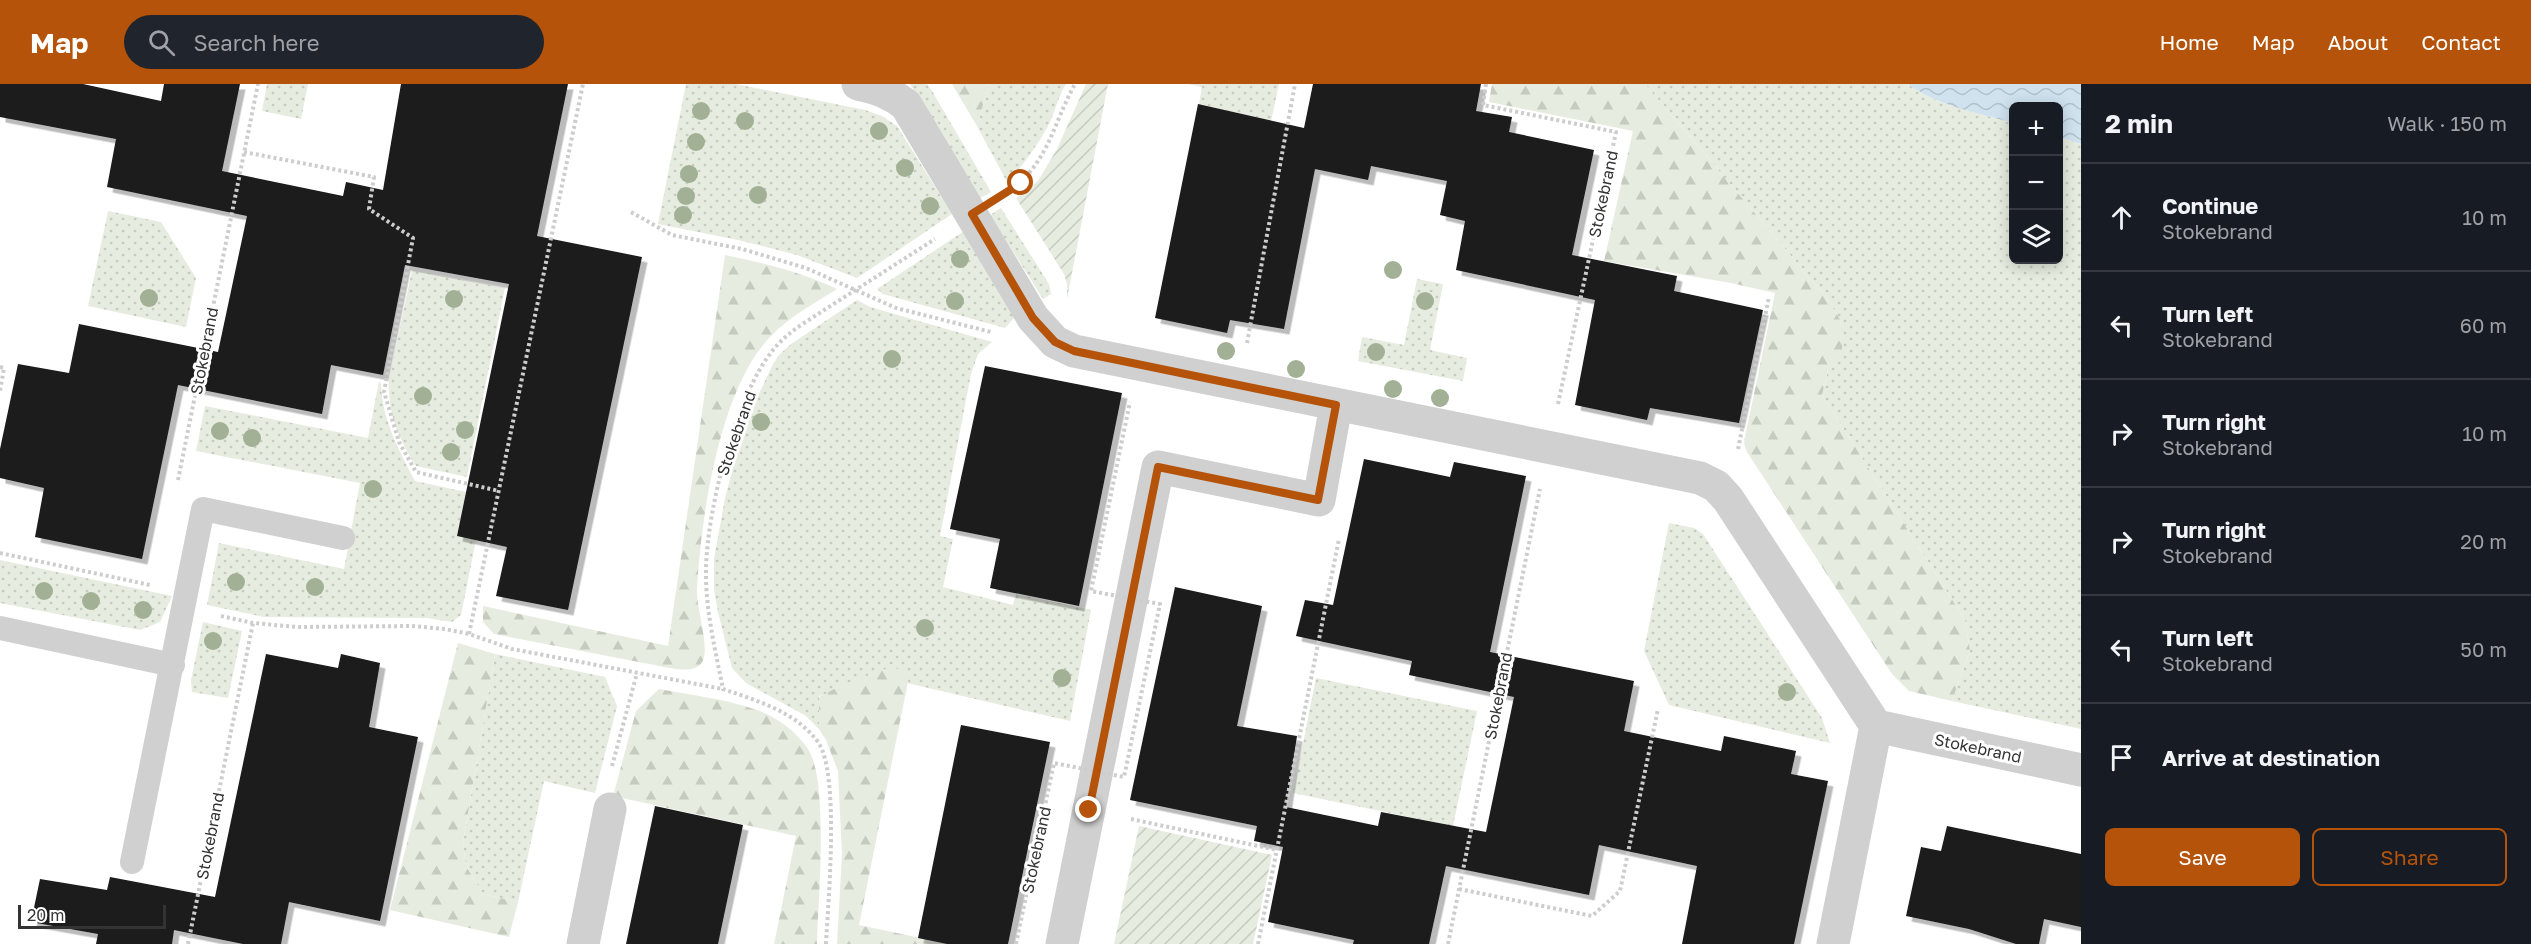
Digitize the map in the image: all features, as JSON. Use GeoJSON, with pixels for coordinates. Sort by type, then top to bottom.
{"type":"FeatureCollection","features":[{"type":"Feature","properties":{"kind":"street"},"geometry":{"type":"LineString","coordinates":[[858,84],[879,88],[894,95],[906,105],[1042,330],[1055,342],[1074,351],[1700,478],[1716,486],[1728,499],[1876,726],[1833,944]]}},
{"type":"Feature","properties":{"kind":"street"},"geometry":{"type":"LineString","coordinates":[[1062,944],[1158,467],[1318,500],[1336,405]]}},
{"type":"Feature","properties":{"kind":"street","name":"Stokebrand"},"geometry":{"type":"LineString","coordinates":[[1876,726],[2081,770]]}},
{"type":"Feature","properties":{"kind":"street"},"geometry":{"type":"LineString","coordinates":[[583,944],[610,809]]}},
{"type":"Feature","properties":{"kind":"lane"},"geometry":{"type":"LineString","coordinates":[[132,862],[203,509],[343,538]]}},
{"type":"Feature","properties":{"kind":"lane"},"geometry":{"type":"LineString","coordinates":[[0,628],[173,665]]}},
{"type":"Feature","properties":{"kind":"path","name":"Stokebrand"},"geometry":{"type":"LineString","coordinates":[[178,481],[258,84]]}},
{"type":"Feature","properties":{"kind":"path"},"geometry":{"type":"LineString","coordinates":[[469,634],[584,84]]}},
{"type":"Feature","properties":{"kind":"path","name":"Stokebrand"},"geometry":{"type":"LineString","coordinates":[[723,689],[708,606],[706,567],[715,496],[740,412],[754,381],[771,352],[786,336],[1021,183],[1036,167],[1064,103],[1076,84]]}},
{"type":"Feature","properties":{"kind":"path"},"geometry":{"type":"LineString","coordinates":[[1246,346],[1295,84]]}},
{"type":"Feature","properties":{"kind":"path","name":"Stokebrand"},"geometry":{"type":"LineString","coordinates":[[1486,84],[1483,105],[1617,132],[1557,411]]}},
{"type":"Feature","properties":{"kind":"path"},"geometry":{"type":"LineString","coordinates":[[244,152],[374,177],[369,209],[413,238],[384,392],[399,442],[416,472],[499,491]]}},
{"type":"Feature","properties":{"kind":"path"},"geometry":{"type":"LineString","coordinates":[[631,212],[672,235],[742,249],[806,268],[859,289],[896,308],[1007,336],[1042,330]]}},
{"type":"Feature","properties":{"kind":"path"},"geometry":{"type":"LineString","coordinates":[[1737,453],[1769,297]]}},
{"type":"Feature","properties":{"kind":"path"},"geometry":{"type":"LineString","coordinates":[[0,367],[4,368],[0,391]]}},
{"type":"Feature","properties":{"kind":"path","name":"Stokebrand"},"geometry":{"type":"LineString","coordinates":[[1016,944],[1054,763],[1124,777],[1160,604],[1091,591],[1130,402]]}},
{"type":"Feature","properties":{"kind":"path","name":"Stokebrand"},"geometry":{"type":"LineString","coordinates":[[1448,944],[1548,447]]}},
{"type":"Feature","properties":{"kind":"path"},"geometry":{"type":"LineString","coordinates":[[1258,944],[1341,530],[1318,500]]}},
{"type":"Feature","properties":{"kind":"path"},"geometry":{"type":"LineString","coordinates":[[0,553],[157,586],[186,600],[253,623],[297,627],[412,626],[446,629],[469,634],[512,649],[723,689],[774,707],[801,724],[819,744],[828,773],[831,853],[826,944]]}},
{"type":"Feature","properties":{"kind":"path","name":"Stokebrand"},"geometry":{"type":"LineString","coordinates":[[188,944],[253,623]]}},
{"type":"Feature","properties":{"kind":"path"},"geometry":{"type":"LineString","coordinates":[[610,809],[604,794],[638,673]]}},
{"type":"Feature","properties":{"kind":"path"},"geometry":{"type":"LineString","coordinates":[[1459,889],[1592,916],[1620,891],[1658,709]]}},
{"type":"Feature","properties":{"kind":"path"},"geometry":{"type":"LineString","coordinates":[[1089,810],[1277,850]]}},
{"type":"Feature","properties":{"kind":"green space"},"geometry":{"type":"Polygon","coordinates":[[[267,84],[308,84],[301,119],[262,111],[267,84]]]}},
{"type":"Feature","properties":{"kind":"green space"},"geometry":{"type":"Polygon","coordinates":[[[686,84],[736,84],[865,110],[882,116],[897,126],[952,214],[857,278],[797,255],[658,224],[686,84]]]}},
{"type":"Feature","properties":{"kind":"green space"},"geometry":{"type":"Polygon","coordinates":[[[910,84],[927,84],[991,192],[980,198],[910,84]]]}},
{"type":"Feature","properties":{"kind":"green space"},"geometry":{"type":"Polygon","coordinates":[[[952,84],[989,84],[977,126],[952,84]]]}},
{"type":"Feature","properties":{"kind":"green space"},"geometry":{"type":"Polygon","coordinates":[[[989,84],[1066,84],[1043,135],[1024,163],[1007,182],[977,126],[989,84]]]}},
{"type":"Feature","properties":{"kind":"green space"},"geometry":{"type":"Polygon","coordinates":[[[1086,84],[1108,84],[1067,299],[1064,274],[1016,198],[1038,181],[1057,149],[1086,84]]]}},
{"type":"Feature","properties":{"kind":"green space"},"geometry":{"type":"Polygon","coordinates":[[[1188,84],[1279,84],[1271,121],[1199,104],[1202,87],[1188,84]]]}},
{"type":"Feature","properties":{"kind":"green space"},"geometry":{"type":"Polygon","coordinates":[[[1492,84],[1645,84],[1826,297],[1844,326],[1841,360],[1828,370],[1822,395],[1965,620],[1970,650],[1952,701],[1909,691],[1892,674],[1747,452],[1745,437],[1775,293],[1604,261],[1633,131],[1489,102],[1492,84]]]}},
{"type":"Feature","properties":{"kind":"green space"},"geometry":{"type":"Polygon","coordinates":[[[1645,84],[1908,84],[1919,92],[1945,103],[2009,122],[2009,264],[2063,264],[2063,138],[2081,144],[2081,729],[1952,701],[1970,650],[1965,620],[1822,395],[1828,370],[1844,326],[1826,297],[1645,84]]]}},
{"type":"Feature","properties":{"kind":"green space"},"geometry":{"type":"Polygon","coordinates":[[[1001,208],[1049,284],[1051,294],[1043,299],[990,215],[1001,208]]]}},
{"type":"Feature","properties":{"kind":"green space"},"geometry":{"type":"Polygon","coordinates":[[[108,211],[161,222],[196,278],[186,327],[88,306],[108,211]]]}},
{"type":"Feature","properties":{"kind":"green space"},"geometry":{"type":"Polygon","coordinates":[[[964,231],[1015,317],[1005,328],[883,294],[877,289],[964,231]]]}},
{"type":"Feature","properties":{"kind":"green space"},"geometry":{"type":"Polygon","coordinates":[[[725,255],[782,269],[837,289],[793,317],[770,337],[752,360],[726,421],[708,492],[699,560],[697,597],[705,650],[702,662],[693,669],[675,669],[494,634],[483,622],[483,606],[668,646],[725,255]]]}},
{"type":"Feature","properties":{"kind":"green space"},"geometry":{"type":"Polygon","coordinates":[[[412,270],[505,288],[467,477],[416,466],[399,436],[392,414],[389,380],[412,270]]]}},
{"type":"Feature","properties":{"kind":"green space"},"geometry":{"type":"Polygon","coordinates":[[[1417,279],[1443,284],[1430,350],[1467,358],[1463,381],[1358,361],[1362,337],[1404,345],[1417,279]]]}},
{"type":"Feature","properties":{"kind":"green space"},"geometry":{"type":"Polygon","coordinates":[[[857,300],[870,307],[992,342],[978,354],[971,374],[940,536],[953,539],[943,587],[1013,605],[1016,594],[1091,610],[1070,721],[907,683],[910,672],[819,696],[819,729],[806,716],[746,683],[732,668],[714,590],[714,559],[725,498],[745,423],[780,354],[791,344],[857,300]]]}},
{"type":"Feature","properties":{"kind":"green space"},"geometry":{"type":"Polygon","coordinates":[[[379,381],[384,410],[392,434],[415,481],[466,492],[457,536],[476,540],[461,615],[452,622],[427,618],[264,617],[207,605],[219,543],[344,569],[360,483],[196,451],[205,406],[368,438],[379,381]]]}},
{"type":"Feature","properties":{"kind":"green space"},"geometry":{"type":"Polygon","coordinates":[[[1669,523],[1694,528],[1703,534],[1822,718],[1830,743],[1669,705],[1644,651],[1669,523]]]}},
{"type":"Feature","properties":{"kind":"green space"},"geometry":{"type":"Polygon","coordinates":[[[0,560],[172,596],[160,622],[140,630],[0,603],[0,560]]]}},
{"type":"Feature","properties":{"kind":"green space"},"geometry":{"type":"Polygon","coordinates":[[[203,622],[242,631],[228,698],[192,692],[191,680],[203,622]]]}},
{"type":"Feature","properties":{"kind":"green space"},"geometry":{"type":"Polygon","coordinates":[[[458,643],[495,654],[463,843],[466,866],[483,894],[518,902],[509,937],[390,910],[458,643]]]}},
{"type":"Feature","properties":{"kind":"green space"},"geometry":{"type":"Polygon","coordinates":[[[495,654],[605,677],[617,706],[595,793],[544,781],[518,902],[483,894],[466,866],[463,843],[495,654]]]}},
{"type":"Feature","properties":{"kind":"green space"},"geometry":{"type":"Polygon","coordinates":[[[891,667],[910,672],[859,925],[949,944],[837,944],[842,855],[838,771],[826,740],[819,729],[819,697],[842,685],[891,667]]]}},
{"type":"Feature","properties":{"kind":"green space"},"geometry":{"type":"Polygon","coordinates":[[[1316,678],[1477,711],[1453,826],[1293,793],[1316,678]]]}},
{"type":"Feature","properties":{"kind":"green space"},"geometry":{"type":"Polygon","coordinates":[[[659,689],[721,700],[764,713],[792,731],[808,749],[814,765],[820,813],[817,944],[774,944],[796,836],[613,796],[636,711],[659,689]]]}},
{"type":"Feature","properties":{"kind":"green space"},"geometry":{"type":"Polygon","coordinates":[[[1139,826],[1272,855],[1253,944],[1114,944],[1139,826]]]}},
{"type":"Feature","properties":{"kind":"water"},"geometry":{"type":"Polygon","coordinates":[[[1908,84],[2081,84],[2081,144],[2063,138],[2063,102],[2009,102],[2009,122],[1972,112],[1919,92],[1908,84]]]}},
{"type":"Feature","properties":{"kind":"building"},"geometry":{"type":"Polygon","coordinates":[[[0,84],[83,84],[161,101],[164,84],[240,84],[222,171],[343,196],[346,182],[383,190],[401,84],[568,84],[537,236],[642,257],[568,610],[496,596],[507,547],[457,536],[509,284],[405,265],[383,375],[331,365],[322,414],[178,385],[142,559],[35,537],[44,488],[0,478],[0,449],[18,364],[69,373],[79,324],[218,352],[247,216],[107,187],[116,139],[0,117],[0,84]]]}},
{"type":"Feature","properties":{"kind":"building"},"geometry":{"type":"Polygon","coordinates":[[[1313,84],[1481,84],[1476,111],[1512,117],[1509,132],[1594,150],[1572,255],[1677,276],[1674,291],[1763,310],[1739,423],[1650,408],[1647,420],[1575,405],[1595,300],[1456,270],[1465,221],[1440,215],[1447,181],[1371,166],[1368,180],[1315,169],[1284,329],[1230,320],[1227,333],[1155,318],[1198,104],[1304,128],[1313,84]]]}},
{"type":"Feature","properties":{"kind":"building"},"geometry":{"type":"Polygon","coordinates":[[[985,366],[1122,393],[1079,606],[990,588],[1000,539],[950,529],[985,366]]]}},
{"type":"Feature","properties":{"kind":"building"},"geometry":{"type":"Polygon","coordinates":[[[1364,459],[1450,477],[1454,462],[1526,476],[1490,652],[1634,681],[1624,731],[1721,751],[1724,736],[1796,751],[1791,774],[1828,781],[1794,944],[1682,944],[1697,866],[1599,845],[1589,895],[1446,866],[1429,944],[1353,944],[1354,940],[1268,922],[1283,847],[1254,841],[1257,826],[1130,800],[1175,587],[1262,606],[1237,726],[1297,736],[1286,807],[1378,826],[1381,812],[1486,832],[1514,697],[1409,675],[1412,661],[1296,636],[1305,600],[1333,605],[1364,459]]]}},
{"type":"Feature","properties":{"kind":"building"},"geometry":{"type":"Polygon","coordinates":[[[266,654],[338,668],[341,654],[380,663],[369,727],[418,737],[380,921],[289,902],[281,944],[243,944],[174,930],[172,944],[96,944],[98,934],[31,922],[40,879],[107,890],[110,877],[215,897],[266,654]]]}},
{"type":"Feature","properties":{"kind":"building"},"geometry":{"type":"Polygon","coordinates":[[[961,725],[1050,742],[1008,944],[947,944],[918,938],[961,725]]]}},
{"type":"Feature","properties":{"kind":"building"},"geometry":{"type":"Polygon","coordinates":[[[655,806],[743,825],[718,944],[626,944],[655,806]]]}},
{"type":"Feature","properties":{"kind":"building"},"geometry":{"type":"Polygon","coordinates":[[[1947,826],[2081,854],[2081,927],[2044,919],[2039,944],[2016,944],[1969,929],[1906,916],[1921,847],[1941,851],[1947,826]]]}},
{"type":"Feature","properties":{"kind":"route"},"geometry":{"type":"LineString","coordinates":[[1021,183],[972,214],[1033,318],[1055,342],[1074,351],[1336,405],[1318,500],[1158,467],[1089,810]]}}]}
